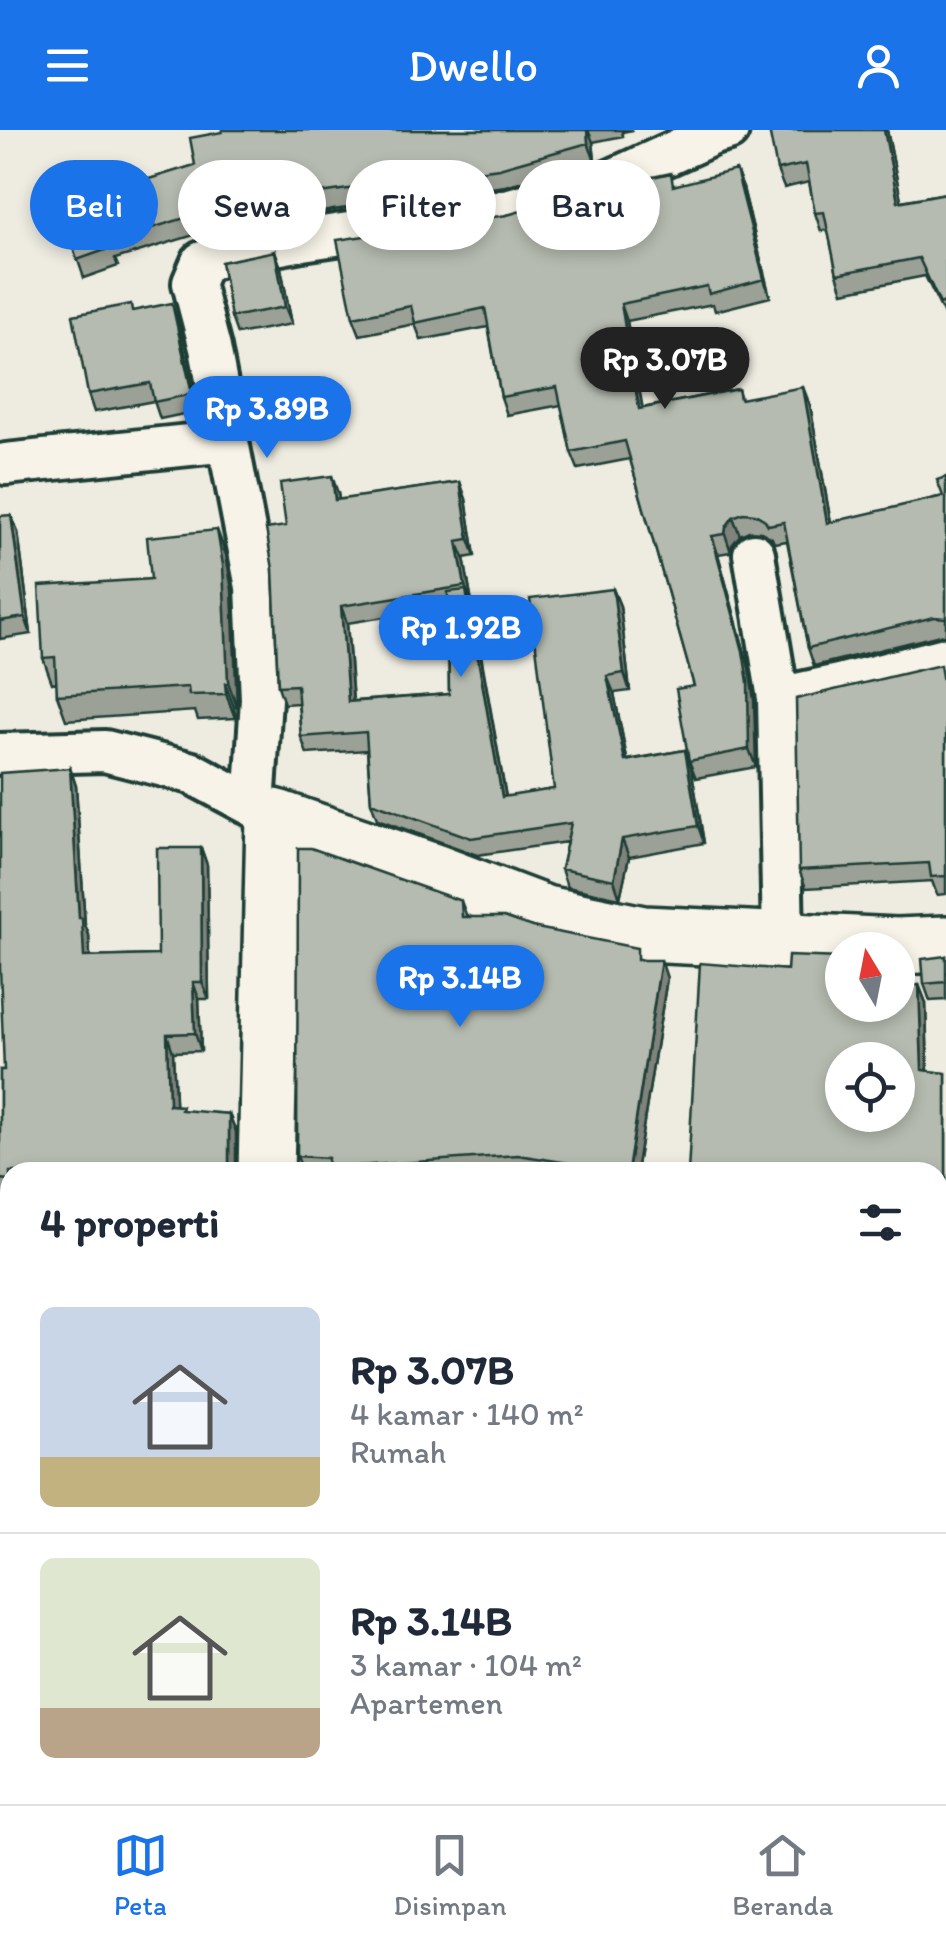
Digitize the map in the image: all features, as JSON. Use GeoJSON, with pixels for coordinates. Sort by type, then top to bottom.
{"type":"FeatureCollection","features":[{"type":"Feature","properties":{"kind":"street"},"geometry":{"type":"LineString","coordinates":[[266,1162],[264,812],[256,587],[210,348],[193,283],[202,262],[302,240],[510,210],[610,180],[728,130]]}},
{"type":"Feature","properties":{"kind":"street"},"geometry":{"type":"LineString","coordinates":[[6,464],[228,441]]}},
{"type":"Feature","properties":{"kind":"street"},"geometry":{"type":"LineString","coordinates":[[754,554],[778,698],[782,940]]}},
{"type":"Feature","properties":{"kind":"street"},"geometry":{"type":"LineString","coordinates":[[778,698],[946,658]]}},
{"type":"Feature","properties":{"kind":"street"},"geometry":{"type":"LineString","coordinates":[[0,754],[105,751],[192,773],[264,812],[545,914],[643,934],[897,946],[946,944]]}},
{"type":"Feature","properties":{"kind":"building"},"geometry":{"type":"Polygon","coordinates":[[[587,130],[588,143],[496,168],[496,160],[346,160],[346,189],[326,192],[326,160],[194,160],[190,138],[222,132],[587,130]]]}},
{"type":"Feature","properties":{"kind":"building"},"geometry":{"type":"Polygon","coordinates":[[[769,130],[884,130],[898,202],[946,193],[946,301],[940,304],[919,258],[837,274],[824,212],[815,213],[806,164],[777,170],[769,130]]]}},
{"type":"Feature","properties":{"kind":"building"},"geometry":{"type":"Polygon","coordinates":[[[178,170],[178,220],[158,226],[158,176],[178,170]]]}},
{"type":"Feature","properties":{"kind":"building"},"geometry":{"type":"Polygon","coordinates":[[[736,170],[764,279],[709,294],[707,286],[621,304],[639,409],[738,389],[740,399],[803,387],[827,523],[943,496],[937,480],[946,477],[946,618],[934,617],[808,648],[784,522],[768,525],[755,514],[743,513],[733,517],[725,534],[712,536],[743,651],[748,682],[749,749],[689,761],[676,689],[694,686],[625,441],[571,452],[557,387],[501,397],[485,308],[415,323],[411,306],[353,317],[337,240],[346,239],[346,250],[496,250],[496,217],[516,212],[516,250],[660,250],[660,175],[671,173],[673,186],[736,170]]]}},
{"type":"Feature","properties":{"kind":"building"},"geometry":{"type":"Polygon","coordinates":[[[74,250],[105,250],[77,260],[74,250]]]}},
{"type":"Feature","properties":{"kind":"building"},"geometry":{"type":"Polygon","coordinates":[[[275,251],[285,307],[231,317],[221,262],[275,251]]]}},
{"type":"Feature","properties":{"kind":"building"},"geometry":{"type":"Polygon","coordinates":[[[172,303],[192,394],[154,402],[150,383],[88,394],[73,315],[131,304],[132,311],[172,303]]]}},
{"type":"Feature","properties":{"kind":"building"},"geometry":{"type":"Polygon","coordinates":[[[332,476],[335,500],[460,482],[469,539],[457,541],[465,586],[341,606],[348,702],[449,694],[448,592],[466,590],[502,797],[554,789],[530,599],[613,589],[624,673],[607,676],[625,761],[685,750],[698,826],[622,839],[614,880],[561,869],[571,823],[471,838],[371,802],[366,732],[301,737],[297,685],[278,686],[273,569],[266,529],[286,526],[280,483],[332,476]]]}},
{"type":"Feature","properties":{"kind":"building"},"geometry":{"type":"Polygon","coordinates":[[[11,515],[25,617],[0,621],[0,516],[11,515]]]}},
{"type":"Feature","properties":{"kind":"building"},"geometry":{"type":"Polygon","coordinates":[[[217,530],[223,565],[226,694],[189,695],[188,687],[57,695],[55,657],[43,658],[39,586],[151,579],[147,537],[217,530]]]}},
{"type":"Feature","properties":{"kind":"building"},"geometry":{"type":"Polygon","coordinates":[[[940,665],[943,682],[946,681],[946,876],[931,877],[929,863],[799,870],[796,699],[940,665]]]}},
{"type":"Feature","properties":{"kind":"building"},"geometry":{"type":"Polygon","coordinates":[[[70,768],[84,957],[158,955],[157,848],[201,848],[202,982],[193,982],[195,1033],[167,1034],[169,1105],[182,1106],[181,1110],[229,1114],[229,1162],[0,1162],[0,1070],[4,1070],[0,773],[70,768]]]}},
{"type":"Feature","properties":{"kind":"building"},"geometry":{"type":"Polygon","coordinates":[[[298,848],[311,848],[461,901],[462,917],[504,917],[532,927],[637,948],[637,960],[661,960],[629,1162],[563,1162],[518,1155],[415,1162],[328,1162],[328,1158],[297,1156],[298,848]]]}},
{"type":"Feature","properties":{"kind":"building"},"geometry":{"type":"Polygon","coordinates":[[[788,956],[825,957],[825,1022],[915,1022],[915,985],[919,985],[922,1070],[946,1073],[946,1162],[689,1162],[700,963],[787,970],[788,956]]]}},
{"type":"Feature","properties":{"kind":"building"},"geometry":{"type":"Polygon","coordinates":[[[946,956],[946,982],[924,984],[922,959],[946,956]]]}}]}
